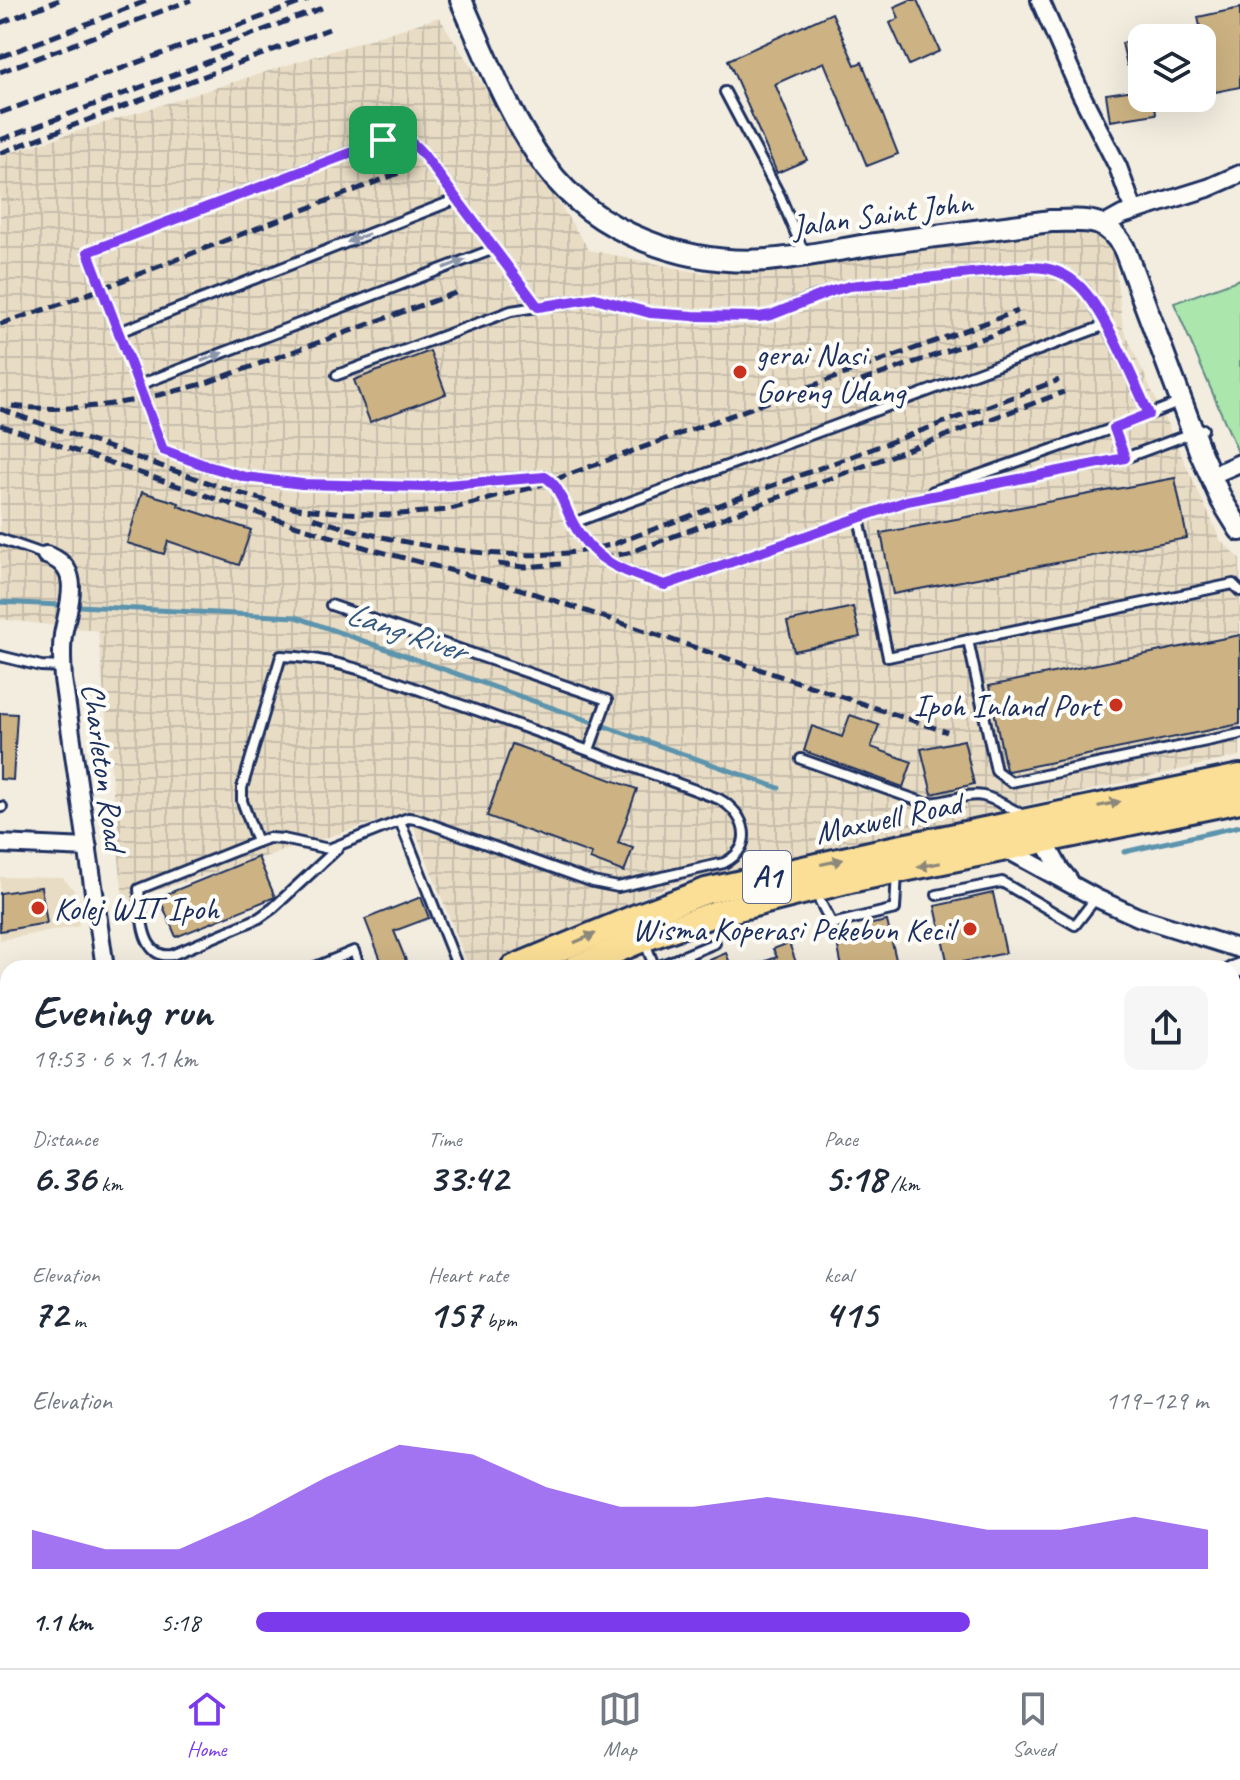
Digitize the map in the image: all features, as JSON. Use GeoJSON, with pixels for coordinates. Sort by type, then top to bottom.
{"type":"FeatureCollection","features":[{"type":"Feature","properties":{"kind":"main road","name":"Maxwell Road"},"geometry":{"type":"LineString","coordinates":[[596,960],[643,939],[714,914],[813,889],[1006,849],[1038,831],[1240,777]]}},
{"type":"Feature","properties":{"kind":"main road","name":"Maxwell Road"},"geometry":{"type":"LineString","coordinates":[[532,960],[706,891],[888,850],[1240,800]]}},
{"type":"Feature","properties":{"kind":"street"},"geometry":{"type":"LineString","coordinates":[[1040,0],[1081,94],[1118,167],[1134,211]]}},
{"type":"Feature","properties":{"kind":"street","name":"Jalan Saint John"},"geometry":{"type":"LineString","coordinates":[[469,6],[519,123],[548,169],[591,210],[637,237],[662,246],[717,259],[765,260],[1051,221],[1109,222]]}},
{"type":"Feature","properties":{"kind":"street","name":"Jalan Saint John"},"geometry":{"type":"LineString","coordinates":[[469,6],[539,140],[556,163],[576,186],[597,203],[640,228],[665,238],[740,252],[765,251],[922,227],[1050,214],[1101,215],[1109,222]]}},
{"type":"Feature","properties":{"kind":"street"},"geometry":{"type":"LineString","coordinates":[[1109,222],[1240,174]]}},
{"type":"Feature","properties":{"kind":"street"},"geometry":{"type":"LineString","coordinates":[[1109,222],[1130,261],[1181,402],[1198,431]]}},
{"type":"Feature","properties":{"kind":"street"},"geometry":{"type":"LineString","coordinates":[[1109,222],[1126,232],[1140,259],[1222,501],[1240,530]]}},
{"type":"Feature","properties":{"kind":"street"},"geometry":{"type":"LineString","coordinates":[[1215,474],[1240,463]]}},
{"type":"Feature","properties":{"kind":"street"},"geometry":{"type":"LineString","coordinates":[[1215,474],[1240,512]]}},
{"type":"Feature","properties":{"kind":"street","name":"Charleton Road"},"geometry":{"type":"LineString","coordinates":[[46,555],[63,563],[71,577],[62,667],[104,960]]}},
{"type":"Feature","properties":{"kind":"street"},"geometry":{"type":"LineString","coordinates":[[1038,831],[1072,884]]}},
{"type":"Feature","properties":{"kind":"street"},"geometry":{"type":"LineString","coordinates":[[0,844],[88,848]]}},
{"type":"Feature","properties":{"kind":"street"},"geometry":{"type":"LineString","coordinates":[[1006,849],[1138,917],[1240,949]]}},
{"type":"Feature","properties":{"kind":"lane"},"geometry":{"type":"LineString","coordinates":[[725,92],[780,196],[801,246]]}},
{"type":"Feature","properties":{"kind":"lane"},"geometry":{"type":"LineString","coordinates":[[538,307],[413,143],[403,137],[393,137],[88,252],[163,450],[245,477],[302,484],[423,487],[545,477],[558,488],[583,541],[596,555],[627,573],[665,585],[1181,402]]}},
{"type":"Feature","properties":{"kind":"lane"},"geometry":{"type":"LineString","coordinates":[[119,332],[457,199]]}},
{"type":"Feature","properties":{"kind":"lane"},"geometry":{"type":"LineString","coordinates":[[139,385],[494,249]]}},
{"type":"Feature","properties":{"kind":"lane"},"geometry":{"type":"LineString","coordinates":[[337,375],[511,311],[595,298],[650,313],[759,317],[850,286],[1043,267],[1078,283],[1088,294],[1149,414]]}},
{"type":"Feature","properties":{"kind":"lane"},"geometry":{"type":"LineString","coordinates":[[573,523],[1106,325]]}},
{"type":"Feature","properties":{"kind":"lane"},"geometry":{"type":"LineString","coordinates":[[1114,428],[1125,458]]}},
{"type":"Feature","properties":{"kind":"lane"},"geometry":{"type":"LineString","coordinates":[[907,501],[1125,458],[1198,431]]}},
{"type":"Feature","properties":{"kind":"lane"},"geometry":{"type":"LineString","coordinates":[[859,518],[888,657],[1233,584],[1240,591]]}},
{"type":"Feature","properties":{"kind":"lane"},"geometry":{"type":"LineString","coordinates":[[0,539],[46,555]]}},
{"type":"Feature","properties":{"kind":"lane"},"geometry":{"type":"LineString","coordinates":[[331,605],[607,700],[589,750]]}},
{"type":"Feature","properties":{"kind":"lane"},"geometry":{"type":"LineString","coordinates":[[968,640],[996,771],[1011,782],[1240,734]]}},
{"type":"Feature","properties":{"kind":"lane"},"geometry":{"type":"LineString","coordinates":[[0,656],[41,666],[62,667]]}},
{"type":"Feature","properties":{"kind":"lane"},"geometry":{"type":"LineString","coordinates":[[257,842],[242,801],[242,788],[281,656],[297,656],[376,675],[719,799],[738,815],[744,839],[740,850],[724,863],[618,887],[593,882],[416,819],[400,821],[329,849],[269,838],[139,889],[146,939],[156,953],[172,955],[259,918],[342,845]]}},
{"type":"Feature","properties":{"kind":"lane"},"geometry":{"type":"LineString","coordinates":[[801,759],[925,803],[938,804],[984,796],[1038,831]]}},
{"type":"Feature","properties":{"kind":"lane"},"geometry":{"type":"LineString","coordinates":[[400,821],[455,960]]}},
{"type":"Feature","properties":{"kind":"lane"},"geometry":{"type":"LineString","coordinates":[[813,889],[832,924],[895,909],[897,871]]}},
{"type":"Feature","properties":{"kind":"lane"},"geometry":{"type":"LineString","coordinates":[[937,895],[1002,882],[1075,925],[1096,898]]}},
{"type":"Feature","properties":{"kind":"lane"},"geometry":{"type":"LineString","coordinates":[[643,939],[652,960]]}},
{"type":"Feature","properties":{"kind":"lane"},"geometry":{"type":"LineString","coordinates":[[674,960],[715,943]]}},
{"type":"Feature","properties":{"kind":"lane"},"geometry":{"type":"LineString","coordinates":[[332,960],[354,951],[357,960]]}},
{"type":"Feature","properties":{"kind":"shaded area","name":"Ipoh Inland Port"},"geometry":{"type":"Polygon","coordinates":[[[439,17],[589,250],[701,273],[1110,227],[1123,328],[1221,541],[1240,558],[1240,756],[676,883],[499,960],[466,960],[408,812],[123,901],[98,631],[0,619],[0,156],[439,17]]]}},
{"type":"Feature","properties":{"kind":"shaded area","name":"Kolej WIT Ipoh"},"geometry":{"type":"Polygon","coordinates":[[[0,877],[63,878],[74,890],[79,926],[0,940],[0,877]]]}},
{"type":"Feature","properties":{"kind":"green space"},"geometry":{"type":"Polygon","coordinates":[[[1240,279],[1240,457],[1174,303],[1240,279]]]}},
{"type":"Feature","properties":{"kind":"building"},"geometry":{"type":"Polygon","coordinates":[[[917,0],[940,51],[909,65],[890,23],[899,18],[894,7],[917,0]]]}},
{"type":"Feature","properties":{"kind":"building"},"geometry":{"type":"Polygon","coordinates":[[[1240,8],[1240,87],[1216,92],[1216,24],[1199,24],[1198,17],[1240,8]]]}},
{"type":"Feature","properties":{"kind":"building"},"geometry":{"type":"Polygon","coordinates":[[[832,13],[855,65],[862,62],[898,154],[867,166],[824,62],[775,84],[807,160],[777,173],[728,60],[832,13]]]}},
{"type":"Feature","properties":{"kind":"building"},"geometry":{"type":"Polygon","coordinates":[[[1128,42],[1128,65],[1127,65],[1122,43],[1128,42]]]}},
{"type":"Feature","properties":{"kind":"building"},"geometry":{"type":"Polygon","coordinates":[[[1128,91],[1128,112],[1156,114],[1110,121],[1106,94],[1128,91]]]}},
{"type":"Feature","properties":{"kind":"building"},"geometry":{"type":"Polygon","coordinates":[[[430,351],[446,394],[370,422],[354,380],[430,351]]]}},
{"type":"Feature","properties":{"kind":"building"},"geometry":{"type":"Polygon","coordinates":[[[1175,478],[1187,538],[893,594],[881,533],[1175,478]]]}},
{"type":"Feature","properties":{"kind":"building"},"geometry":{"type":"Polygon","coordinates":[[[142,492],[251,530],[239,565],[168,541],[164,554],[127,543],[142,492]]]}},
{"type":"Feature","properties":{"kind":"building"},"geometry":{"type":"Polygon","coordinates":[[[853,607],[860,637],[794,651],[787,622],[853,607]]]}},
{"type":"Feature","properties":{"kind":"building","name":"Ipoh Inland Port"},"geometry":{"type":"Polygon","coordinates":[[[1240,635],[1240,724],[1006,770],[989,686],[1240,635]]]}},
{"type":"Feature","properties":{"kind":"building"},"geometry":{"type":"Polygon","coordinates":[[[0,713],[17,714],[13,780],[0,779],[0,713]]]}},
{"type":"Feature","properties":{"kind":"building"},"geometry":{"type":"Polygon","coordinates":[[[850,715],[879,725],[871,747],[912,762],[903,787],[804,751],[812,726],[842,737],[850,715]]]}},
{"type":"Feature","properties":{"kind":"building"},"geometry":{"type":"Polygon","coordinates":[[[964,740],[974,784],[932,794],[921,749],[964,740]]]}},
{"type":"Feature","properties":{"kind":"building"},"geometry":{"type":"Polygon","coordinates":[[[512,744],[637,789],[618,843],[633,848],[624,872],[590,859],[592,854],[487,816],[512,744]]]}},
{"type":"Feature","properties":{"kind":"building"},"geometry":{"type":"Polygon","coordinates":[[[258,857],[275,897],[176,937],[159,897],[258,857]]]}},
{"type":"Feature","properties":{"kind":"building"},"geometry":{"type":"Polygon","coordinates":[[[41,887],[47,923],[0,931],[0,893],[41,887]]]}},
{"type":"Feature","properties":{"kind":"building","name":"Wisma Koperasi Pekebun Kecil"},"geometry":{"type":"Polygon","coordinates":[[[993,893],[1006,953],[972,960],[947,960],[935,906],[993,893]]]}},
{"type":"Feature","properties":{"kind":"building"},"geometry":{"type":"Polygon","coordinates":[[[421,897],[429,918],[394,931],[406,960],[381,960],[365,919],[421,897]]]}},
{"type":"Feature","properties":{"kind":"building"},"geometry":{"type":"Polygon","coordinates":[[[887,921],[896,960],[840,960],[837,942],[869,935],[867,925],[887,921]]]}},
{"type":"Feature","properties":{"kind":"building"},"geometry":{"type":"Polygon","coordinates":[[[789,943],[795,960],[769,960],[777,957],[773,949],[789,943]]]}},
{"type":"Feature","properties":{"kind":"building"},"geometry":{"type":"Polygon","coordinates":[[[726,953],[729,960],[710,960],[726,953]]]}},
{"type":"Feature","properties":{"kind":"waterway","name":"Lang River"},"geometry":{"type":"LineString","coordinates":[[0,602],[296,617],[779,788]]}},
{"type":"Feature","properties":{"kind":"waterway","name":"Lang River"},"geometry":{"type":"LineString","coordinates":[[1124,852],[1240,826]]}},
{"type":"Feature","properties":{"kind":"railway"},"geometry":{"type":"LineString","coordinates":[[0,23],[59,0]]}},
{"type":"Feature","properties":{"kind":"railway"},"geometry":{"type":"LineString","coordinates":[[0,57],[149,0]]}},
{"type":"Feature","properties":{"kind":"railway"},"geometry":{"type":"LineString","coordinates":[[0,72],[191,0]]}},
{"type":"Feature","properties":{"kind":"railway"},"geometry":{"type":"LineString","coordinates":[[0,113],[308,0]]}},
{"type":"Feature","properties":{"kind":"railway"},"geometry":{"type":"LineString","coordinates":[[210,50],[322,8]]}},
{"type":"Feature","properties":{"kind":"railway"},"geometry":{"type":"LineString","coordinates":[[0,153],[329,29]]}},
{"type":"Feature","properties":{"kind":"railway"},"geometry":{"type":"LineString","coordinates":[[0,140],[232,53]]}},
{"type":"Feature","properties":{"kind":"railway"},"geometry":{"type":"LineString","coordinates":[[0,324],[67,302],[404,171]]}},
{"type":"Feature","properties":{"kind":"railway"},"geometry":{"type":"LineString","coordinates":[[12,406],[86,407],[134,400],[206,383],[458,292]]}},
{"type":"Feature","properties":{"kind":"railway"},"geometry":{"type":"LineString","coordinates":[[0,409],[277,504],[303,509],[388,515],[447,510],[534,487],[1018,311]]}},
{"type":"Feature","properties":{"kind":"railway"},"geometry":{"type":"LineString","coordinates":[[844,387],[1024,324]]}},
{"type":"Feature","properties":{"kind":"railway"},"geometry":{"type":"LineString","coordinates":[[313,518],[374,535],[442,548],[511,554],[584,551],[611,545],[1059,380]]}},
{"type":"Feature","properties":{"kind":"railway"},"geometry":{"type":"LineString","coordinates":[[601,558],[628,553],[1064,392]]}},
{"type":"Feature","properties":{"kind":"railway"},"geometry":{"type":"LineString","coordinates":[[0,425],[266,516],[367,548],[520,589],[947,732]]}},
{"type":"Feature","properties":{"kind":"railway"},"geometry":{"type":"LineString","coordinates":[[498,564],[524,567],[561,564]]}},
{"type":"Feature","properties":{"kind":"place","name":"gerai Nasi Goreng Udang"},"geometry":{"type":"Point","coordinates":[740,372]}},
{"type":"Feature","properties":{"kind":"place","name":"Ipoh Inland Port"},"geometry":{"type":"Point","coordinates":[1116,705]}},
{"type":"Feature","properties":{"kind":"place","name":"Kolej WIT Ipoh"},"geometry":{"type":"Point","coordinates":[38,908]}},
{"type":"Feature","properties":{"kind":"place","name":"Wisma Koperasi Pekebun Kecil"},"geometry":{"type":"Point","coordinates":[970,929]}},
{"type":"Feature","properties":{"kind":"route"},"geometry":{"type":"LineString","coordinates":[[403,137],[413,143],[538,307],[595,298],[650,313],[759,317],[850,286],[1043,267],[1078,283],[1088,294],[1131,373],[1149,414],[1114,428],[1125,458],[907,501],[665,585],[627,573],[596,555],[583,541],[558,488],[545,477],[423,487],[302,484],[245,477],[163,450],[88,252],[383,140],[403,137]]}}]}
